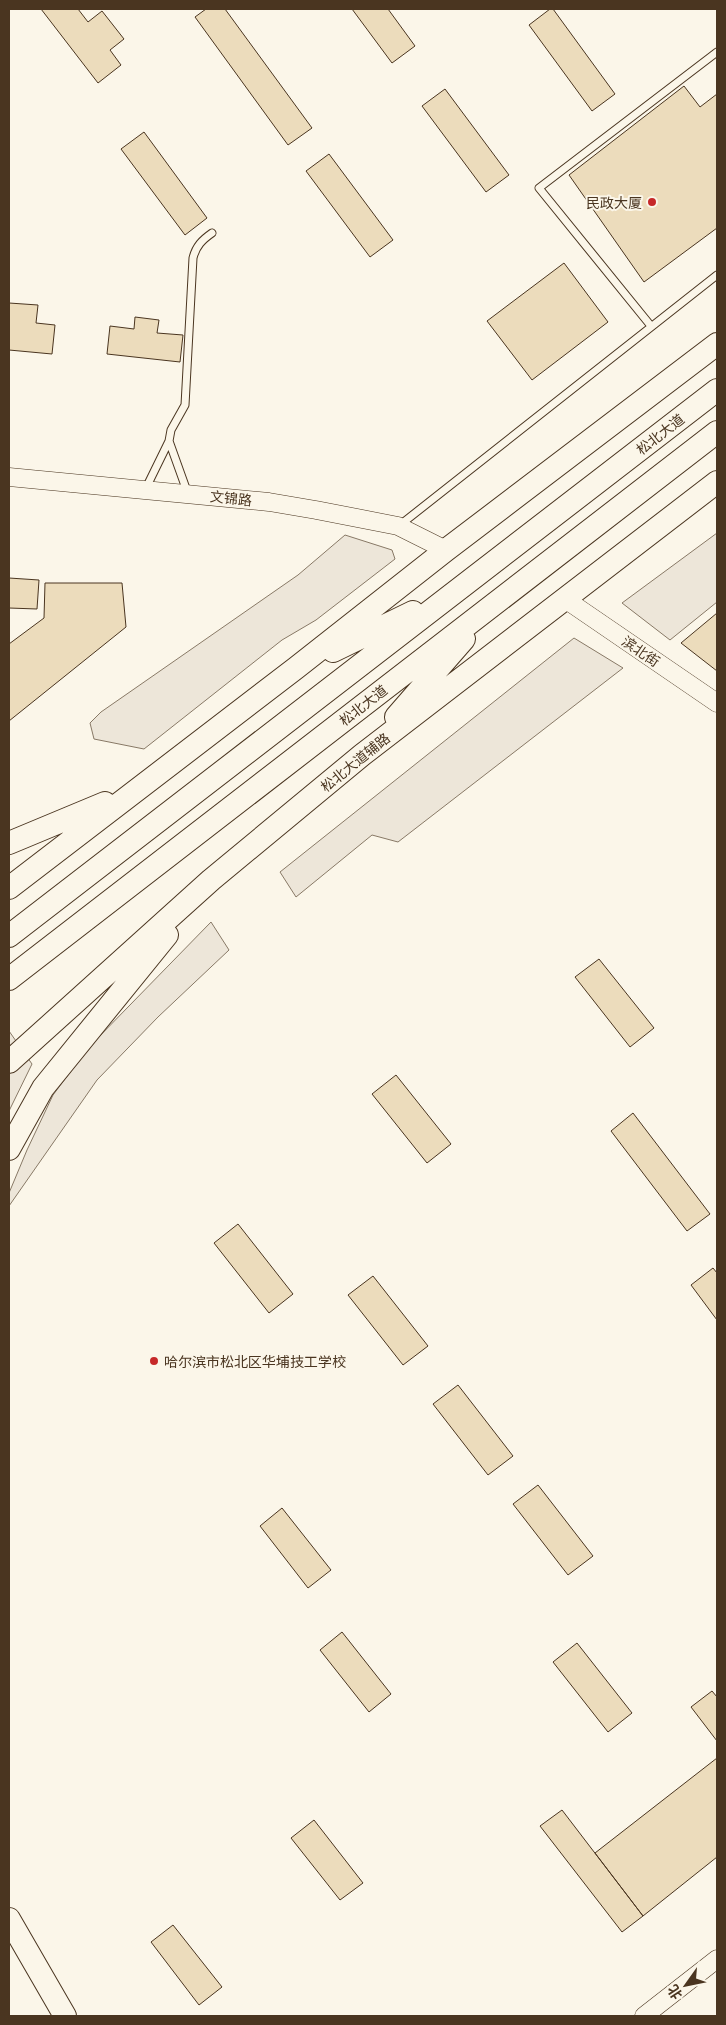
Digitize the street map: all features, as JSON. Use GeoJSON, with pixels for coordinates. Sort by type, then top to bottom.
{"type":"FeatureCollection","features":[{"type":"Feature","properties":{"kind":"highway"},"geometry":{"type":"LineString","coordinates":[[9,888],[296,668],[446,550],[717,344]]}},
{"type":"Feature","properties":{"kind":"highway","name":"松北大道"},"geometry":{"type":"LineString","coordinates":[[9,936],[717,390]]}},
{"type":"Feature","properties":{"kind":"highway","name":"松北大道"},"geometry":{"type":"LineString","coordinates":[[9,979],[717,432]]}},
{"type":"Feature","properties":{"kind":"highway","name":"松北大道辅路"},"geometry":{"type":"LineString","coordinates":[[9,1062],[212,880],[362,755],[717,482]]}},
{"type":"Feature","properties":{"kind":"highway"},"geometry":{"type":"LineString","coordinates":[[296,668],[454,592]]}},
{"type":"Feature","properties":{"kind":"highway"},"geometry":{"type":"LineString","coordinates":[[362,755],[497,601]]}},
{"type":"Feature","properties":{"kind":"highway"},"geometry":{"type":"LineString","coordinates":[[9,843],[65,821],[140,787]]}},
{"type":"Feature","properties":{"kind":"highway"},"geometry":{"type":"LineString","coordinates":[[9,1149],[43,1088],[212,880]]}},
{"type":"Feature","properties":{"kind":"highway"},"geometry":{"type":"LineString","coordinates":[[9,1919],[65,2016]]}},
{"type":"Feature","properties":{"kind":"highway"},"geometry":{"type":"LineString","coordinates":[[9,1950],[48,2016]]}},
{"type":"Feature","properties":{"kind":"street","name":"文锦路"},"geometry":{"type":"LineString","coordinates":[[9,477],[269,502],[398,526],[446,550]]}},
{"type":"Feature","properties":{"kind":"street","name":"滨北街"},"geometry":{"type":"LineString","coordinates":[[565,599],[717,703]]}},
{"type":"Feature","properties":{"kind":"street"},"geometry":{"type":"LineString","coordinates":[[644,2016],[717,1959]]}},
{"type":"Feature","properties":{"kind":"lane"},"geometry":{"type":"LineString","coordinates":[[651,326],[539,188],[717,52]]}},
{"type":"Feature","properties":{"kind":"lane"},"geometry":{"type":"LineString","coordinates":[[145,490],[169,441],[170,430],[185,405],[193,258],[198,245],[212,233]]}},
{"type":"Feature","properties":{"kind":"lane"},"geometry":{"type":"LineString","coordinates":[[398,526],[717,275]]}},
{"type":"Feature","properties":{"kind":"lane"},"geometry":{"type":"LineString","coordinates":[[169,441],[188,494]]}},
{"type":"Feature","properties":{"kind":"shaded area"},"geometry":{"type":"Polygon","coordinates":[[[717,533],[717,602],[670,640],[622,603],[717,533]]]}},
{"type":"Feature","properties":{"kind":"shaded area"},"geometry":{"type":"Polygon","coordinates":[[[345,535],[392,550],[395,559],[316,620],[282,640],[144,749],[94,739],[90,723],[101,712],[298,575],[345,535]]]}},
{"type":"Feature","properties":{"kind":"shaded area"},"geometry":{"type":"Polygon","coordinates":[[[574,638],[623,668],[398,842],[372,835],[296,897],[280,872],[574,638]]]}},
{"type":"Feature","properties":{"kind":"shaded area"},"geometry":{"type":"Polygon","coordinates":[[[211,922],[229,950],[158,1017],[97,1080],[9,1206],[9,1193],[53,1095],[89,1047],[211,922]]]}},
{"type":"Feature","properties":{"kind":"shaded area"},"geometry":{"type":"Polygon","coordinates":[[[9,1031],[32,1064],[9,1111],[9,1031]]]}},
{"type":"Feature","properties":{"kind":"building"},"geometry":{"type":"Polygon","coordinates":[[[41,9],[78,9],[88,22],[102,11],[124,39],[110,50],[121,65],[98,83],[41,9]]]}},
{"type":"Feature","properties":{"kind":"building"},"geometry":{"type":"Polygon","coordinates":[[[206,9],[225,9],[312,128],[288,145],[195,17],[206,9]]]}},
{"type":"Feature","properties":{"kind":"building"},"geometry":{"type":"Polygon","coordinates":[[[352,9],[388,9],[415,46],[392,63],[352,9]]]}},
{"type":"Feature","properties":{"kind":"building"},"geometry":{"type":"Polygon","coordinates":[[[550,9],[553,9],[615,94],[592,111],[529,25],[550,9]]]}},
{"type":"Feature","properties":{"kind":"building","name":"民政大厦"},"geometry":{"type":"Polygon","coordinates":[[[684,86],[700,107],[717,94],[717,228],[644,282],[569,175],[684,86]]]}},
{"type":"Feature","properties":{"kind":"building"},"geometry":{"type":"Polygon","coordinates":[[[445,89],[509,175],[486,192],[422,106],[445,89]]]}},
{"type":"Feature","properties":{"kind":"building"},"geometry":{"type":"Polygon","coordinates":[[[144,132],[207,218],[185,235],[121,149],[144,132]]]}},
{"type":"Feature","properties":{"kind":"building"},"geometry":{"type":"Polygon","coordinates":[[[329,154],[393,240],[370,257],[306,171],[329,154]]]}},
{"type":"Feature","properties":{"kind":"building"},"geometry":{"type":"Polygon","coordinates":[[[564,263],[608,322],[532,380],[487,321],[564,263]]]}},
{"type":"Feature","properties":{"kind":"building"},"geometry":{"type":"Polygon","coordinates":[[[9,303],[38,305],[36,323],[55,325],[52,354],[9,350],[9,303]]]}},
{"type":"Feature","properties":{"kind":"building"},"geometry":{"type":"Polygon","coordinates":[[[135,317],[159,320],[157,333],[183,335],[180,362],[107,354],[110,326],[134,329],[135,317]]]}},
{"type":"Feature","properties":{"kind":"building"},"geometry":{"type":"Polygon","coordinates":[[[9,578],[39,580],[37,609],[9,608],[9,578]]]}},
{"type":"Feature","properties":{"kind":"building"},"geometry":{"type":"Polygon","coordinates":[[[45,583],[122,583],[126,627],[9,721],[9,644],[44,618],[45,583]]]}},
{"type":"Feature","properties":{"kind":"building"},"geometry":{"type":"Polygon","coordinates":[[[717,613],[717,671],[681,643],[717,613]]]}},
{"type":"Feature","properties":{"kind":"building"},"geometry":{"type":"Polygon","coordinates":[[[599,959],[654,1028],[630,1047],[575,977],[599,959]]]}},
{"type":"Feature","properties":{"kind":"building"},"geometry":{"type":"Polygon","coordinates":[[[396,1075],[451,1144],[427,1163],[372,1094],[396,1075]]]}},
{"type":"Feature","properties":{"kind":"building"},"geometry":{"type":"Polygon","coordinates":[[[633,1113],[710,1214],[687,1231],[611,1131],[633,1113]]]}},
{"type":"Feature","properties":{"kind":"building"},"geometry":{"type":"Polygon","coordinates":[[[238,1224],[293,1294],[269,1313],[214,1243],[238,1224]]]}},
{"type":"Feature","properties":{"kind":"building"},"geometry":{"type":"Polygon","coordinates":[[[713,1268],[717,1273],[717,1320],[691,1285],[713,1268]]]}},
{"type":"Feature","properties":{"kind":"building"},"geometry":{"type":"Polygon","coordinates":[[[373,1276],[428,1346],[403,1365],[348,1295],[373,1276]]]}},
{"type":"Feature","properties":{"kind":"building"},"geometry":{"type":"Polygon","coordinates":[[[458,1385],[513,1456],[488,1475],[433,1404],[458,1385]]]}},
{"type":"Feature","properties":{"kind":"building"},"geometry":{"type":"Polygon","coordinates":[[[538,1485],[593,1556],[568,1575],[513,1504],[538,1485]]]}},
{"type":"Feature","properties":{"kind":"building"},"geometry":{"type":"Polygon","coordinates":[[[282,1508],[331,1570],[308,1588],[260,1526],[282,1508]]]}},
{"type":"Feature","properties":{"kind":"building"},"geometry":{"type":"Polygon","coordinates":[[[342,1632],[391,1694],[369,1712],[320,1650],[342,1632]]]}},
{"type":"Feature","properties":{"kind":"building"},"geometry":{"type":"Polygon","coordinates":[[[577,1643],[632,1713],[608,1732],[553,1662],[577,1643]]]}},
{"type":"Feature","properties":{"kind":"building"},"geometry":{"type":"Polygon","coordinates":[[[712,1691],[717,1697],[717,1741],[691,1707],[712,1691]]]}},
{"type":"Feature","properties":{"kind":"building"},"geometry":{"type":"Polygon","coordinates":[[[717,1758],[717,1857],[643,1916],[595,1853],[717,1758]]]}},
{"type":"Feature","properties":{"kind":"building"},"geometry":{"type":"Polygon","coordinates":[[[562,1810],[643,1916],[622,1932],[540,1826],[562,1810]]]}},
{"type":"Feature","properties":{"kind":"building"},"geometry":{"type":"Polygon","coordinates":[[[314,1820],[363,1883],[340,1900],[291,1838],[314,1820]]]}},
{"type":"Feature","properties":{"kind":"building"},"geometry":{"type":"Polygon","coordinates":[[[173,1925],[222,1987],[199,2005],[151,1942],[173,1925]]]}},
{"type":"Feature","properties":{"kind":"place","name":"民政大厦"},"geometry":{"type":"Point","coordinates":[652,202]}},
{"type":"Feature","properties":{"kind":"place","name":"哈尔滨市松北区华埔技工学校"},"geometry":{"type":"Point","coordinates":[154,1361]}}]}
